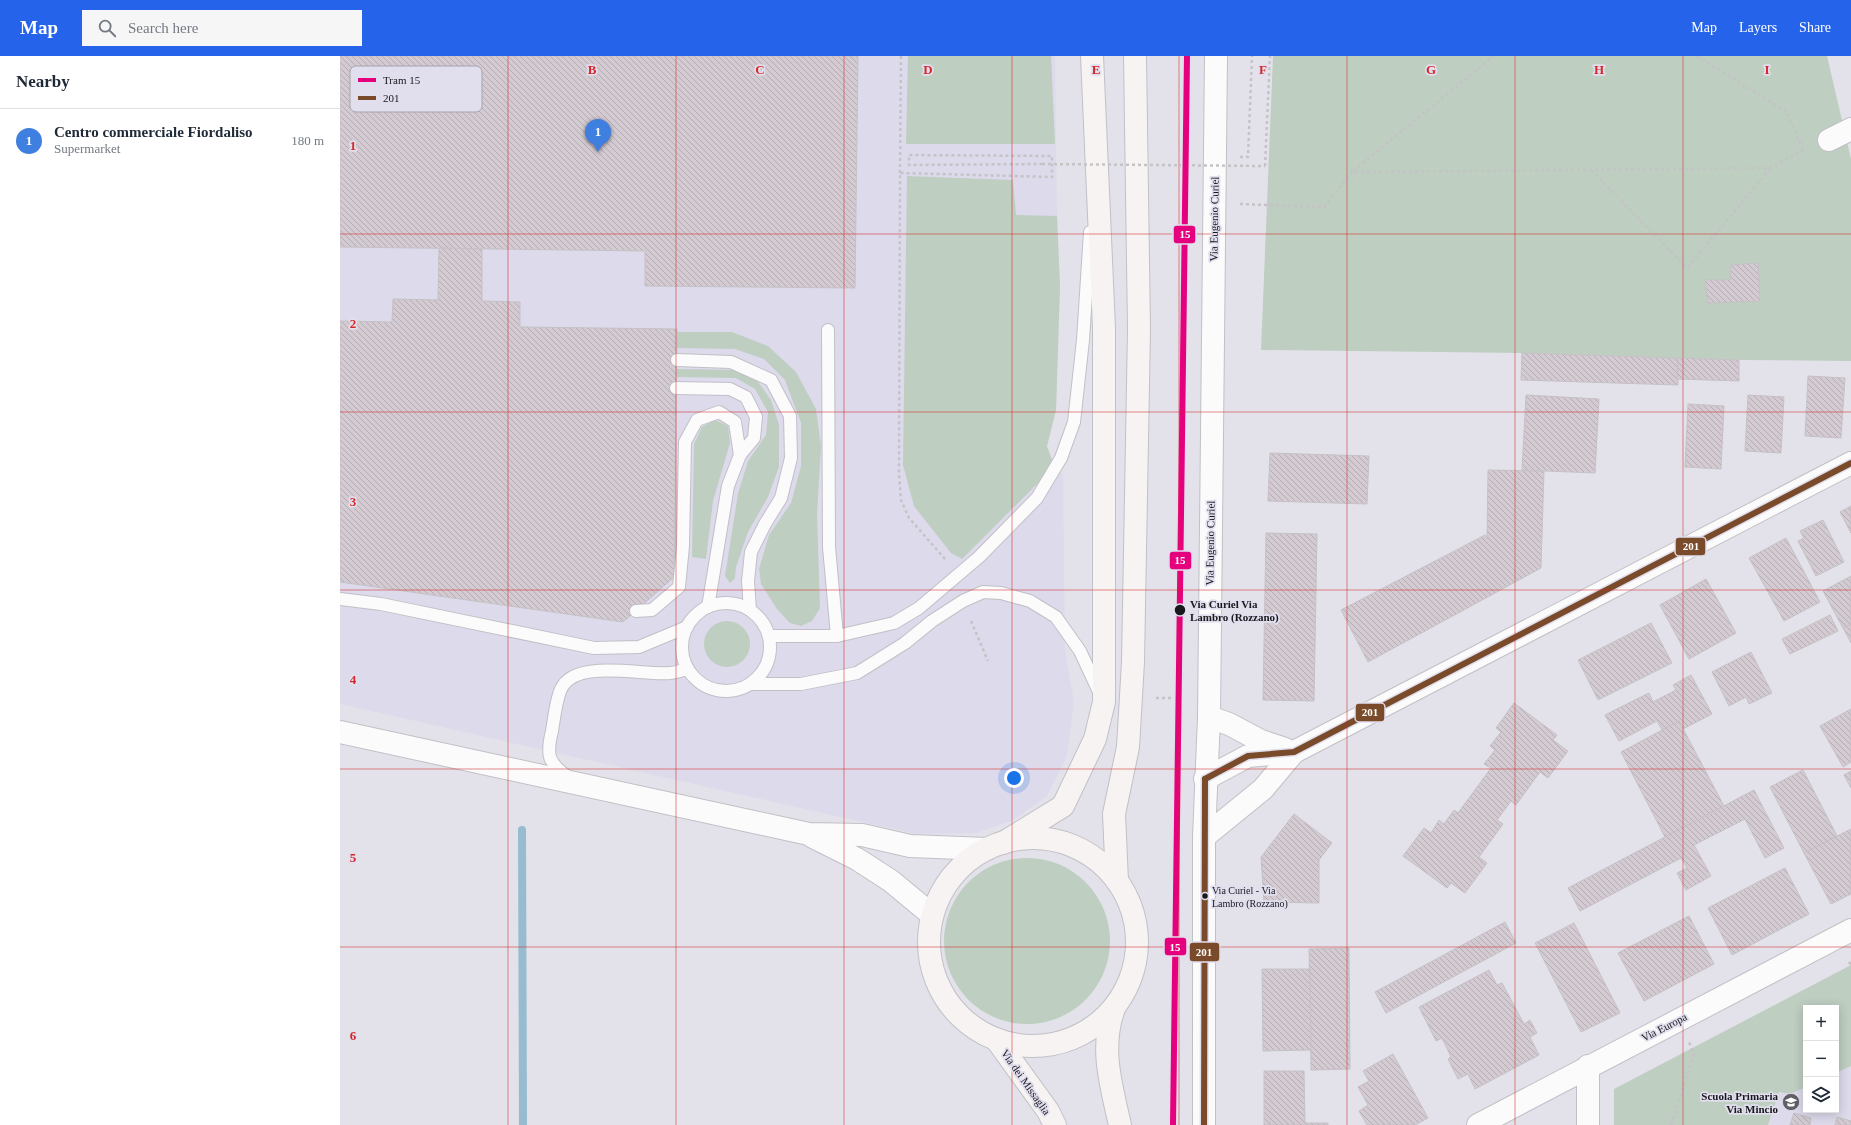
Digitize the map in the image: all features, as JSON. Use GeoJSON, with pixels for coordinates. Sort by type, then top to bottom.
{"type":"FeatureCollection","features":[{"type":"Feature","properties":{"kind":"main road"},"geometry":{"type":"LineString","coordinates":[[995,846],[1063,806],[1095,739],[1104,702],[1104,328],[1095,157],[1092,56]]}},
{"type":"Feature","properties":{"kind":"main road"},"geometry":{"type":"LineString","coordinates":[[1117,881],[1114,814],[1128,747],[1133,662],[1139,329],[1136,60]]}},
{"type":"Feature","properties":{"kind":"main road","name":"Via dei Missaglia"},"geometry":{"type":"LineString","coordinates":[[1116,1004],[1092,1027],[1070,1039],[1057,1043],[1032,1046],[996,1039],[982,1033],[961,1018],[945,997],[939,986],[930,962],[929,949],[932,915],[941,893],[956,872],[970,859],[995,846],[1024,839],[1037,839],[1062,843],[1074,847],[1097,860],[1117,881],[1133,913],[1137,938],[1131,976],[1112,1014],[1107,1038],[1108,1077],[1120,1125]]}},
{"type":"Feature","properties":{"kind":"main road","name":"Via dei Missaglia"},"geometry":{"type":"LineString","coordinates":[[996,1039],[1048,1111],[1055,1125]]}},
{"type":"Feature","properties":{"kind":"street","name":"Via Eugenio Curiel"},"geometry":{"type":"LineString","coordinates":[[1204,1125],[1204,837],[1209,717],[1216,56]]}},
{"type":"Feature","properties":{"kind":"street"},"geometry":{"type":"LineString","coordinates":[[1829,140],[1851,129]]}},
{"type":"Feature","properties":{"kind":"street"},"geometry":{"type":"LineString","coordinates":[[1206,779],[1248,756],[1294,752],[1851,463]]}},
{"type":"Feature","properties":{"kind":"street"},"geometry":{"type":"LineString","coordinates":[[1209,717],[1229,724],[1261,741],[1294,752]]}},
{"type":"Feature","properties":{"kind":"street"},"geometry":{"type":"LineString","coordinates":[[340,732],[809,834],[862,835],[910,846],[995,846]]}},
{"type":"Feature","properties":{"kind":"street"},"geometry":{"type":"LineString","coordinates":[[1204,837],[1263,789],[1294,752]]}},
{"type":"Feature","properties":{"kind":"street"},"geometry":{"type":"LineString","coordinates":[[809,834],[857,860],[891,881],[932,915]]}},
{"type":"Feature","properties":{"kind":"street","name":"Via Europa"},"geometry":{"type":"LineString","coordinates":[[1478,1125],[1588,1066],[1851,930]]}},
{"type":"Feature","properties":{"kind":"street"},"geometry":{"type":"LineString","coordinates":[[1588,1066],[1588,1125]]}},
{"type":"Feature","properties":{"kind":"lane"},"geometry":{"type":"LineString","coordinates":[[769,636],[838,636],[894,622],[919,608],[979,557],[1037,498],[1061,458],[1074,422],[1083,340],[1095,157]]}},
{"type":"Feature","properties":{"kind":"lane"},"geometry":{"type":"LineString","coordinates":[[828,330],[829,546],[838,636]]}},
{"type":"Feature","properties":{"kind":"lane"},"geometry":{"type":"LineString","coordinates":[[677,360],[731,362],[771,380],[790,416],[791,458],[781,498],[765,524],[751,552],[748,581],[750,610]]}},
{"type":"Feature","properties":{"kind":"lane"},"geometry":{"type":"LineString","coordinates":[[676,388],[730,389],[746,397],[756,417],[754,438],[740,455],[728,486],[708,607]]}},
{"type":"Feature","properties":{"kind":"lane"},"geometry":{"type":"LineString","coordinates":[[636,611],[652,610],[679,587],[683,546],[685,442],[697,420],[719,412],[735,422],[740,455]]}},
{"type":"Feature","properties":{"kind":"lane"},"geometry":{"type":"LineString","coordinates":[[750,684],[801,684],[857,673],[906,643],[932,621],[963,601],[983,592],[1001,593],[1030,602],[1056,617],[1080,651],[1104,702]]}},
{"type":"Feature","properties":{"kind":"lane"},"geometry":{"type":"LineString","coordinates":[[340,599],[381,604],[594,648],[640,647],[687,627]]}},
{"type":"Feature","properties":{"kind":"lane"},"geometry":{"type":"LineString","coordinates":[[722,604],[737,605],[750,610],[761,620],[769,636],[770,647],[768,662],[761,674],[750,684],[738,690],[723,692],[709,688],[697,680],[688,669],[683,655],[682,641],[687,627],[696,616],[708,607],[722,604]]}},
{"type":"Feature","properties":{"kind":"lane"},"geometry":{"type":"LineString","coordinates":[[579,784],[556,768],[548,751],[561,689],[572,677],[591,672],[637,671],[670,673],[688,669]]}},
{"type":"Feature","properties":{"kind":"path"},"geometry":{"type":"LineString","coordinates":[[902,56],[899,472],[901,500],[908,518],[940,553],[954,578]]}},
{"type":"Feature","properties":{"kind":"path"},"geometry":{"type":"LineString","coordinates":[[1236,157],[1248,157],[1252,56]]}},
{"type":"Feature","properties":{"kind":"path"},"geometry":{"type":"LineString","coordinates":[[900,173],[1052,177],[1052,170],[1052,163],[1052,156],[909,155],[909,165],[1050,164],[1058,164],[1066,164],[1265,166],[1270,56]]}},
{"type":"Feature","properties":{"kind":"path"},"geometry":{"type":"LineString","coordinates":[[1236,204],[1324,207],[1352,172],[1494,56]]}},
{"type":"Feature","properties":{"kind":"path"},"geometry":{"type":"LineString","coordinates":[[1697,56],[1787,112],[1803,150]]}},
{"type":"Feature","properties":{"kind":"path"},"geometry":{"type":"LineString","coordinates":[[1591,170],[1687,268],[1770,168],[1803,150],[1829,140]]}},
{"type":"Feature","properties":{"kind":"path"},"geometry":{"type":"LineString","coordinates":[[1352,172],[1770,168]]}},
{"type":"Feature","properties":{"kind":"path"},"geometry":{"type":"LineString","coordinates":[[963,601],[988,661]]}},
{"type":"Feature","properties":{"kind":"path"},"geometry":{"type":"LineString","coordinates":[[1156,698],[1189,698]]}},
{"type":"Feature","properties":{"kind":"path"},"geometry":{"type":"LineString","coordinates":[[1671,1125],[1694,1054],[1680,1019]]}},
{"type":"Feature","properties":{"kind":"shaded area"},"geometry":{"type":"Polygon","coordinates":[[[340,56],[1055,56],[1057,216],[1060,286],[1056,410],[1047,446],[1052,460],[1063,475],[1065,650],[1074,702],[1067,756],[1047,796],[1013,820],[977,833],[916,834],[340,704],[340,56]]]}},
{"type":"Feature","properties":{"kind":"shaded area","name":"Scuola Primaria Via Mincio"},"geometry":{"type":"Polygon","coordinates":[[[1851,1066],[1851,1125],[1768,1125],[1779,1092],[1790,1094],[1803,1088],[1803,1113],[1839,1113],[1839,1072],[1851,1066]]]}},
{"type":"Feature","properties":{"kind":"green space"},"geometry":{"type":"Polygon","coordinates":[[[908,56],[1051,56],[1055,144],[906,144],[908,56]]]}},
{"type":"Feature","properties":{"kind":"green space"},"geometry":{"type":"Polygon","coordinates":[[[1273,56],[1827,56],[1851,159],[1851,361],[1739,360],[1522,353],[1261,350],[1273,56]]]}},
{"type":"Feature","properties":{"kind":"green space"},"geometry":{"type":"Polygon","coordinates":[[[907,176],[1013,180],[1016,215],[1057,216],[1060,286],[1056,410],[1047,446],[1052,460],[1039,482],[962,559],[951,553],[914,506],[903,465],[907,176]]]}},
{"type":"Feature","properties":{"kind":"green space"},"geometry":{"type":"Polygon","coordinates":[[[677,332],[732,332],[768,346],[796,372],[816,409],[821,446],[817,514],[820,608],[812,621],[801,626],[790,623],[777,609],[761,584],[759,569],[769,535],[791,503],[801,466],[801,423],[785,380],[764,359],[735,349],[677,348],[677,332]]]}},
{"type":"Feature","properties":{"kind":"green space"},"geometry":{"type":"Polygon","coordinates":[[[677,369],[734,370],[756,379],[771,400],[779,425],[779,467],[768,497],[748,532],[736,567],[735,578],[730,583],[725,576],[738,494],[748,461],[766,435],[768,412],[755,389],[736,378],[676,377],[677,369]]]}},
{"type":"Feature","properties":{"kind":"green space"},"geometry":{"type":"Polygon","coordinates":[[[715,420],[728,426],[730,443],[713,501],[706,559],[692,557],[694,444],[702,427],[715,420]]]}},
{"type":"Feature","properties":{"kind":"green space"},"geometry":{"type":"Polygon","coordinates":[[[727,621],[740,625],[746,631],[750,644],[746,657],[740,663],[727,667],[714,663],[708,657],[704,644],[708,631],[714,625],[727,621]]]}},
{"type":"Feature","properties":{"kind":"green space"},"geometry":{"type":"Polygon","coordinates":[[[1019,858],[1035,858],[1059,864],[1086,882],[1104,909],[1109,925],[1109,957],[1104,973],[1086,1000],[1073,1010],[1051,1021],[1035,1024],[1019,1024],[995,1018],[974,1005],[963,994],[950,973],[947,965],[944,949],[944,933],[950,909],[963,888],[974,877],[995,864],[1003,861],[1019,858]]]}},
{"type":"Feature","properties":{"kind":"green space"},"geometry":{"type":"Polygon","coordinates":[[[1851,965],[1851,1066],[1839,1072],[1839,1005],[1803,1005],[1803,1088],[1790,1094],[1779,1092],[1768,1125],[1614,1125],[1614,1089],[1851,965]]]}},
{"type":"Feature","properties":{"kind":"building"},"geometry":{"type":"Polygon","coordinates":[[[340,56],[858,56],[855,288],[645,286],[645,251],[340,247],[340,56]]]}},
{"type":"Feature","properties":{"kind":"building"},"geometry":{"type":"Polygon","coordinates":[[[439,248],[482,249],[482,301],[520,302],[520,327],[677,329],[674,577],[623,622],[340,582],[340,321],[392,322],[393,299],[438,300],[439,248]]]}},
{"type":"Feature","properties":{"kind":"building"},"geometry":{"type":"Polygon","coordinates":[[[1758,263],[1760,301],[1708,303],[1705,280],[1730,280],[1731,265],[1758,263]]]}},
{"type":"Feature","properties":{"kind":"building"},"geometry":{"type":"Polygon","coordinates":[[[1522,353],[1678,358],[1678,385],[1521,380],[1522,353]]]}},
{"type":"Feature","properties":{"kind":"building"},"geometry":{"type":"Polygon","coordinates":[[[1678,358],[1739,360],[1739,381],[1677,379],[1678,358]]]}},
{"type":"Feature","properties":{"kind":"building"},"geometry":{"type":"Polygon","coordinates":[[[1808,376],[1845,378],[1841,438],[1805,436],[1808,376]]]}},
{"type":"Feature","properties":{"kind":"building"},"geometry":{"type":"Polygon","coordinates":[[[1526,395],[1599,399],[1595,473],[1522,470],[1526,395]]]}},
{"type":"Feature","properties":{"kind":"building"},"geometry":{"type":"Polygon","coordinates":[[[1748,395],[1784,397],[1781,453],[1745,451],[1748,395]]]}},
{"type":"Feature","properties":{"kind":"building"},"geometry":{"type":"Polygon","coordinates":[[[1688,404],[1724,406],[1721,469],[1685,467],[1688,404]]]}},
{"type":"Feature","properties":{"kind":"building"},"geometry":{"type":"Polygon","coordinates":[[[1270,453],[1369,456],[1367,504],[1268,501],[1270,453]]]}},
{"type":"Feature","properties":{"kind":"building"},"geometry":{"type":"Polygon","coordinates":[[[1488,470],[1544,471],[1541,568],[1368,662],[1341,610],[1485,535],[1487,539],[1488,470]]]}},
{"type":"Feature","properties":{"kind":"building"},"geometry":{"type":"Polygon","coordinates":[[[1851,506],[1851,533],[1840,512],[1851,506]]]}},
{"type":"Feature","properties":{"kind":"building"},"geometry":{"type":"Polygon","coordinates":[[[1823,520],[1844,562],[1816,576],[1798,541],[1804,538],[1800,531],[1823,520]]]}},
{"type":"Feature","properties":{"kind":"building"},"geometry":{"type":"Polygon","coordinates":[[[1266,533],[1317,534],[1314,701],[1263,700],[1266,533]]]}},
{"type":"Feature","properties":{"kind":"building"},"geometry":{"type":"Polygon","coordinates":[[[1786,538],[1820,602],[1784,621],[1749,558],[1786,538]]]}},
{"type":"Feature","properties":{"kind":"building"},"geometry":{"type":"Polygon","coordinates":[[[1851,576],[1851,624],[1843,628],[1823,591],[1851,576]]]}},
{"type":"Feature","properties":{"kind":"building"},"geometry":{"type":"Polygon","coordinates":[[[1706,579],[1736,633],[1689,659],[1660,605],[1706,579]]]}},
{"type":"Feature","properties":{"kind":"building"},"geometry":{"type":"Polygon","coordinates":[[[1830,615],[1838,631],[1790,654],[1782,639],[1830,615]]]}},
{"type":"Feature","properties":{"kind":"building"},"geometry":{"type":"Polygon","coordinates":[[[1651,623],[1672,663],[1598,700],[1578,660],[1651,623]]]}},
{"type":"Feature","properties":{"kind":"building"},"geometry":{"type":"Polygon","coordinates":[[[1851,624],[1851,643],[1843,628],[1851,624]]]}},
{"type":"Feature","properties":{"kind":"building"},"geometry":{"type":"Polygon","coordinates":[[[1751,652],[1772,693],[1749,704],[1746,697],[1729,706],[1712,672],[1751,652]]]}},
{"type":"Feature","properties":{"kind":"building"},"geometry":{"type":"Polygon","coordinates":[[[1691,675],[1712,714],[1683,729],[1679,721],[1662,730],[1657,721],[1619,741],[1605,715],[1649,693],[1653,702],[1676,690],[1673,685],[1691,675]]]}},
{"type":"Feature","properties":{"kind":"building"},"geometry":{"type":"Polygon","coordinates":[[[1514,703],[1557,735],[1553,740],[1568,751],[1548,778],[1540,772],[1516,805],[1511,801],[1497,820],[1503,824],[1479,857],[1487,863],[1465,893],[1451,883],[1447,888],[1403,856],[1424,828],[1431,833],[1439,820],[1444,824],[1454,810],[1458,813],[1491,768],[1484,764],[1495,750],[1490,746],[1501,732],[1496,728],[1514,703]]]}},
{"type":"Feature","properties":{"kind":"building"},"geometry":{"type":"Polygon","coordinates":[[[1851,709],[1851,762],[1843,767],[1820,726],[1851,709]]]}},
{"type":"Feature","properties":{"kind":"building"},"geometry":{"type":"Polygon","coordinates":[[[1679,721],[1724,806],[1665,837],[1621,752],[1679,721]]]}},
{"type":"Feature","properties":{"kind":"building"},"geometry":{"type":"Polygon","coordinates":[[[1803,770],[1837,836],[1804,853],[1770,787],[1803,770]]]}},
{"type":"Feature","properties":{"kind":"building"},"geometry":{"type":"Polygon","coordinates":[[[1851,771],[1851,788],[1844,775],[1851,771]]]}},
{"type":"Feature","properties":{"kind":"building"},"geometry":{"type":"Polygon","coordinates":[[[1754,790],[1784,848],[1765,858],[1745,819],[1694,845],[1711,876],[1686,890],[1677,873],[1687,868],[1681,858],[1580,911],[1568,888],[1754,790]]]}},
{"type":"Feature","properties":{"kind":"building"},"geometry":{"type":"Polygon","coordinates":[[[1294,814],[1332,843],[1319,860],[1319,903],[1264,902],[1261,857],[1294,814]]]}},
{"type":"Feature","properties":{"kind":"building"},"geometry":{"type":"Polygon","coordinates":[[[1851,829],[1851,894],[1831,904],[1804,853],[1851,829]]]}},
{"type":"Feature","properties":{"kind":"building"},"geometry":{"type":"Polygon","coordinates":[[[1785,868],[1809,914],[1732,955],[1708,908],[1785,868]]]}},
{"type":"Feature","properties":{"kind":"building"},"geometry":{"type":"Polygon","coordinates":[[[1689,916],[1714,964],[1644,1001],[1618,953],[1689,916]]]}},
{"type":"Feature","properties":{"kind":"building"},"geometry":{"type":"Polygon","coordinates":[[[1505,922],[1516,943],[1386,1013],[1375,992],[1505,922]]]}},
{"type":"Feature","properties":{"kind":"building"},"geometry":{"type":"Polygon","coordinates":[[[1574,923],[1620,1013],[1581,1032],[1535,943],[1574,923]]]}},
{"type":"Feature","properties":{"kind":"building"},"geometry":{"type":"Polygon","coordinates":[[[1349,948],[1350,1069],[1311,1070],[1309,949],[1349,948]]]}},
{"type":"Feature","properties":{"kind":"building"},"geometry":{"type":"Polygon","coordinates":[[[1262,969],[1310,969],[1311,1050],[1263,1051],[1262,969]]]}},
{"type":"Feature","properties":{"kind":"building"},"geometry":{"type":"Polygon","coordinates":[[[1489,970],[1497,985],[1502,983],[1524,1024],[1530,1020],[1537,1033],[1530,1037],[1539,1055],[1475,1089],[1468,1074],[1458,1079],[1448,1059],[1451,1057],[1442,1038],[1436,1041],[1419,1007],[1489,970]]]}},
{"type":"Feature","properties":{"kind":"building"},"geometry":{"type":"Polygon","coordinates":[[[1393,1054],[1428,1118],[1415,1125],[1367,1125],[1359,1111],[1368,1105],[1358,1087],[1369,1081],[1363,1071],[1393,1054]]]}},
{"type":"Feature","properties":{"kind":"building"},"geometry":{"type":"Polygon","coordinates":[[[1264,1071],[1304,1071],[1305,1123],[1328,1123],[1328,1125],[1264,1125],[1264,1071]]]}},
{"type":"Feature","properties":{"kind":"building"},"geometry":{"type":"Polygon","coordinates":[[[1794,1113],[1811,1118],[1810,1125],[1790,1125],[1794,1113]]]}},
{"type":"Feature","properties":{"kind":"building"},"geometry":{"type":"Polygon","coordinates":[[[1837,1117],[1851,1121],[1851,1125],[1835,1125],[1837,1117]]]}},
{"type":"Feature","properties":{"kind":"waterway"},"geometry":{"type":"LineString","coordinates":[[522,830],[523,1125]]}},
{"type":"Feature","properties":{"kind":"tram line","name":"15"},"geometry":{"type":"LineString","coordinates":[[1173,1125],[1187,56]]}},
{"type":"Feature","properties":{"kind":"transit line","name":"201"},"geometry":{"type":"LineString","coordinates":[[1205,779],[1248,756],[1294,752],[1851,463]]}},
{"type":"Feature","properties":{"kind":"transit line","name":"201"},"geometry":{"type":"LineString","coordinates":[[1204,1125],[1205,779]]}},
{"type":"Feature","properties":{"kind":"place","name":"Centro commerciale Fiordaliso"},"geometry":{"type":"Point","coordinates":[598,152]}},
{"type":"Feature","properties":{"kind":"place","name":"Via Curiel Via Lambro (Rozzano)"},"geometry":{"type":"Point","coordinates":[1180,610]}},
{"type":"Feature","properties":{"kind":"place","name":"Via Curiel - Via Lambro (Rozzano)"},"geometry":{"type":"Point","coordinates":[1205,896]}},
{"type":"Feature","properties":{"kind":"place","name":"Scuola Primaria Via Mincio"},"geometry":{"type":"Point","coordinates":[1791,1102]}}]}
